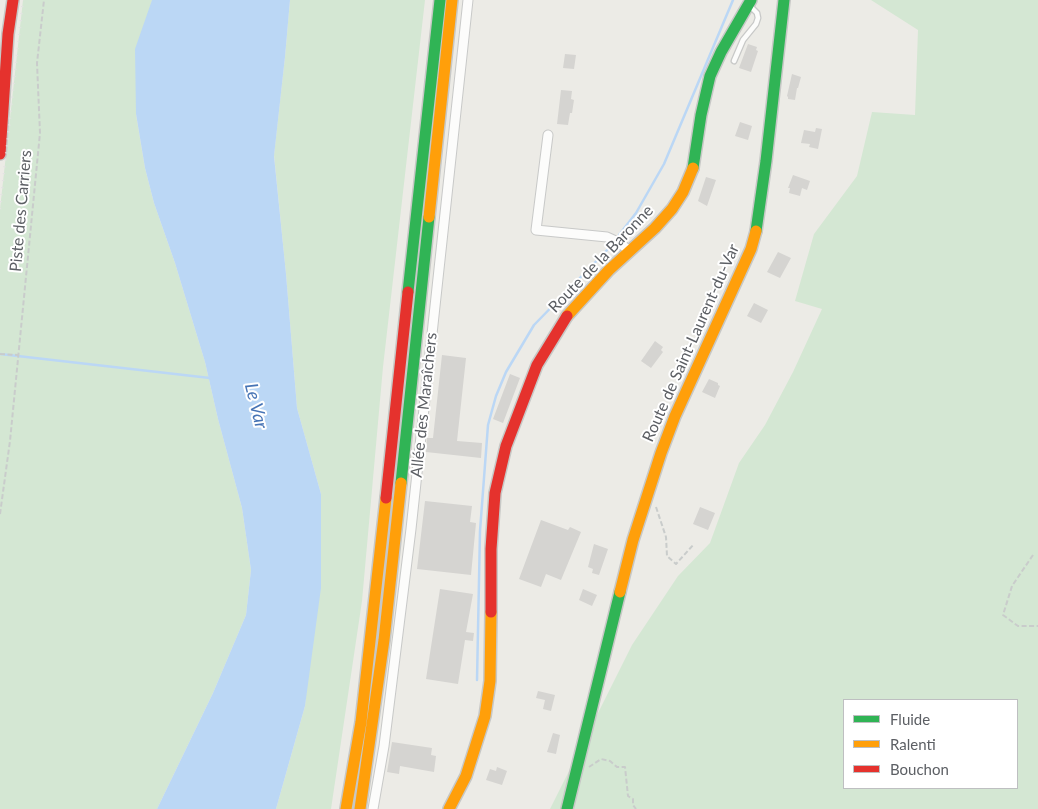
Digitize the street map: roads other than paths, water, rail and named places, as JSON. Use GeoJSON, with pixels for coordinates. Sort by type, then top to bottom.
{"type":"FeatureCollection","features":[{"type":"Feature","properties":{"kind":"main road"},"geometry":{"type":"LineString","coordinates":[[0,19],[5,0]]}},
{"type":"Feature","properties":{"kind":"main road"},"geometry":{"type":"LineString","coordinates":[[0,154],[8,34],[13,0]]}},
{"type":"Feature","properties":{"kind":"main road"},"geometry":{"type":"LineString","coordinates":[[346,809],[361,722],[369,656],[440,0]]}},
{"type":"Feature","properties":{"kind":"main road"},"geometry":{"type":"LineString","coordinates":[[360,809],[384,640],[452,0]]}},
{"type":"Feature","properties":{"kind":"main road","name":"Route de Saint-Laurent-du-Var"},"geometry":{"type":"LineString","coordinates":[[567,809],[633,540],[661,453],[675,416],[751,249],[764,178],[784,0]]}},
{"type":"Feature","properties":{"kind":"main road","name":"Route de la Baronne"},"geometry":{"type":"LineString","coordinates":[[449,809],[466,776],[483,724],[488,697],[495,493],[506,446],[532,375],[553,335],[578,303],[672,209],[683,192],[692,173],[710,76],[721,52],[750,2]]}},
{"type":"Feature","properties":{"kind":"street","name":"Allée des Maraîchers"},"geometry":{"type":"LineString","coordinates":[[373,809],[384,746],[410,539],[468,0]]}},
{"type":"Feature","properties":{"kind":"street"},"geometry":{"type":"LineString","coordinates":[[548,135],[536,230],[607,237],[630,251]]}},
{"type":"Feature","properties":{"kind":"lane"},"geometry":{"type":"LineString","coordinates":[[734,61],[743,40],[756,24],[758,18],[750,2]]}},
{"type":"Feature","properties":{"kind":"water","name":"Le Var"},"geometry":{"type":"Polygon","coordinates":[[[152,0],[290,0],[274,156],[297,408],[321,494],[321,588],[305,706],[276,809],[157,809],[213,693],[246,615],[251,570],[242,508],[205,362],[175,263],[154,203],[145,168],[136,114],[135,49],[152,0]]]}},
{"type":"Feature","properties":{"kind":"waterway"},"geometry":{"type":"LineString","coordinates":[[619,235],[636,213],[664,164],[733,0]]}},
{"type":"Feature","properties":{"kind":"waterway"},"geometry":{"type":"LineString","coordinates":[[477,680],[480,531],[488,425],[496,396],[506,372],[534,325],[612,245]]}},
{"type":"Feature","properties":{"kind":"waterway"},"geometry":{"type":"LineString","coordinates":[[0,354],[210,378]]}},
{"type":"Feature","properties":{"kind":"railway"},"geometry":{"type":"LineString","coordinates":[[0,209],[23,0]]}}]}
